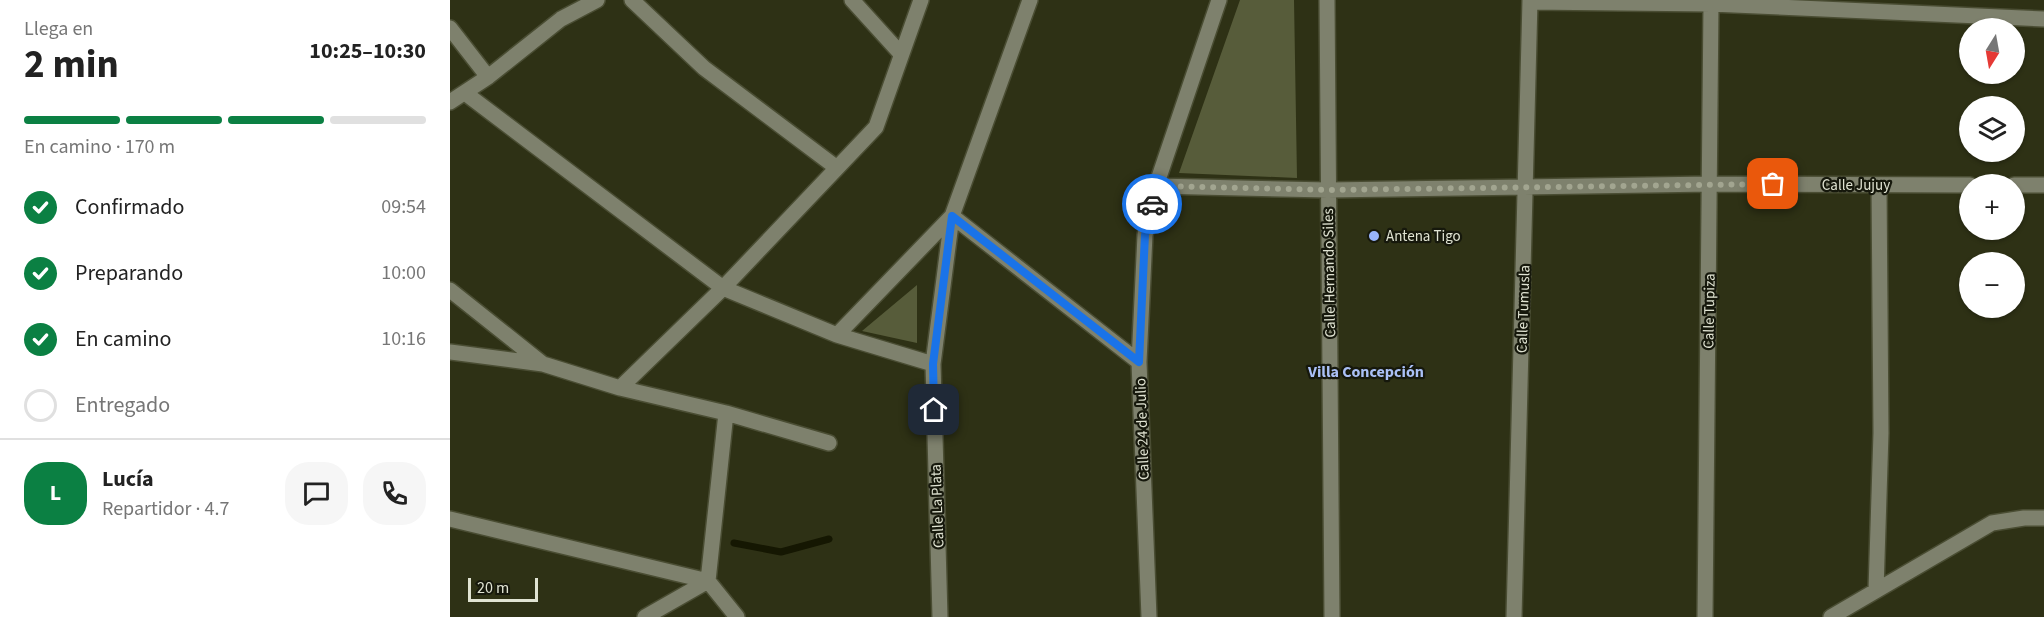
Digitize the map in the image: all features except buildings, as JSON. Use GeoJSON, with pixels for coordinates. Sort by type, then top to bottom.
{"type":"FeatureCollection","features":[{"type":"Feature","properties":{"kind":"street"},"geometry":{"type":"LineString","coordinates":[[450,102],[488,77],[561,19],[597,0]]}},
{"type":"Feature","properties":{"kind":"street"},"geometry":{"type":"LineString","coordinates":[[632,0],[704,68],[837,168]]}},
{"type":"Feature","properties":{"kind":"street"},"geometry":{"type":"LineString","coordinates":[[852,0],[901,54]]}},
{"type":"Feature","properties":{"kind":"street"},"geometry":{"type":"LineString","coordinates":[[620,388],[723,288],[876,127],[921,0]]}},
{"type":"Feature","properties":{"kind":"street"},"geometry":{"type":"LineString","coordinates":[[837,335],[952,216],[1030,0]]}},
{"type":"Feature","properties":{"kind":"street","name":"Calle 24 de Julio"},"geometry":{"type":"LineString","coordinates":[[1149,617],[1139,362],[1145,235],[1156,186],[1219,0]]}},
{"type":"Feature","properties":{"kind":"street","name":"Calle Hernando Siles"},"geometry":{"type":"LineString","coordinates":[[1327,0],[1332,617]]}},
{"type":"Feature","properties":{"kind":"street"},"geometry":{"type":"LineString","coordinates":[[1530,1],[1711,4],[2044,19]]}},
{"type":"Feature","properties":{"kind":"street","name":"Calle Tumusla"},"geometry":{"type":"LineString","coordinates":[[1514,617],[1527,186],[1530,1]]}},
{"type":"Feature","properties":{"kind":"street","name":"Calle Tupiza"},"geometry":{"type":"LineString","coordinates":[[1705,617],[1711,4]]}},
{"type":"Feature","properties":{"kind":"street"},"geometry":{"type":"LineString","coordinates":[[450,28],[488,77]]}},
{"type":"Feature","properties":{"kind":"street"},"geometry":{"type":"LineString","coordinates":[[465,93],[723,288],[837,335],[933,364]]}},
{"type":"Feature","properties":{"kind":"street","name":"Calle Jujuy"},"geometry":{"type":"LineString","coordinates":[[1156,186],[1328,190],[1710,184],[1959,185]]}},
{"type":"Feature","properties":{"kind":"street"},"geometry":{"type":"LineString","coordinates":[[1876,590],[1881,433],[1879,185]]}},
{"type":"Feature","properties":{"kind":"street"},"geometry":{"type":"LineString","coordinates":[[2025,185],[2044,185]]}},
{"type":"Feature","properties":{"kind":"street"},"geometry":{"type":"LineString","coordinates":[[952,216],[1139,362]]}},
{"type":"Feature","properties":{"kind":"street","name":"Calle La Plata"},"geometry":{"type":"LineString","coordinates":[[940,617],[933,364],[952,216]]}},
{"type":"Feature","properties":{"kind":"street"},"geometry":{"type":"LineString","coordinates":[[450,290],[543,364]]}},
{"type":"Feature","properties":{"kind":"street"},"geometry":{"type":"LineString","coordinates":[[450,352],[543,364],[620,388],[726,412],[829,443]]}},
{"type":"Feature","properties":{"kind":"street"},"geometry":{"type":"LineString","coordinates":[[708,581],[726,412]]}},
{"type":"Feature","properties":{"kind":"street"},"geometry":{"type":"LineString","coordinates":[[1831,617],[1992,524],[2024,518],[2044,518]]}},
{"type":"Feature","properties":{"kind":"street"},"geometry":{"type":"LineString","coordinates":[[450,519],[708,581],[737,617]]}},
{"type":"Feature","properties":{"kind":"street"},"geometry":{"type":"LineString","coordinates":[[645,617],[708,581]]}},
{"type":"Feature","properties":{"kind":"green space"},"geometry":{"type":"Polygon","coordinates":[[[1240,0],[1294,0],[1297,178],[1179,173],[1240,0]]]}},
{"type":"Feature","properties":{"kind":"green space"},"geometry":{"type":"Polygon","coordinates":[[[917,285],[917,343],[862,331],[917,285]]]}},
{"type":"Feature","properties":{"kind":"waterway"},"geometry":{"type":"LineString","coordinates":[[734,543],[781,552],[829,539]]}},
{"type":"Feature","properties":{"kind":"way so far"},"geometry":{"type":"LineString","coordinates":[[1152,204],[1156,186],[1328,190],[1773,184]]}},
{"type":"Feature","properties":{"kind":"place","name":"Antena Tigo"},"geometry":{"type":"Point","coordinates":[1374,236]}},
{"type":"Feature","properties":{"kind":"district","name":"Villa Concepción"},"geometry":{"type":"Point","coordinates":[1366,371]}},
{"type":"Feature","properties":{"kind":"route"},"geometry":{"type":"LineString","coordinates":[[934,410],[933,364],[952,216],[1139,362],[1145,235],[1152,204]]}}]}
